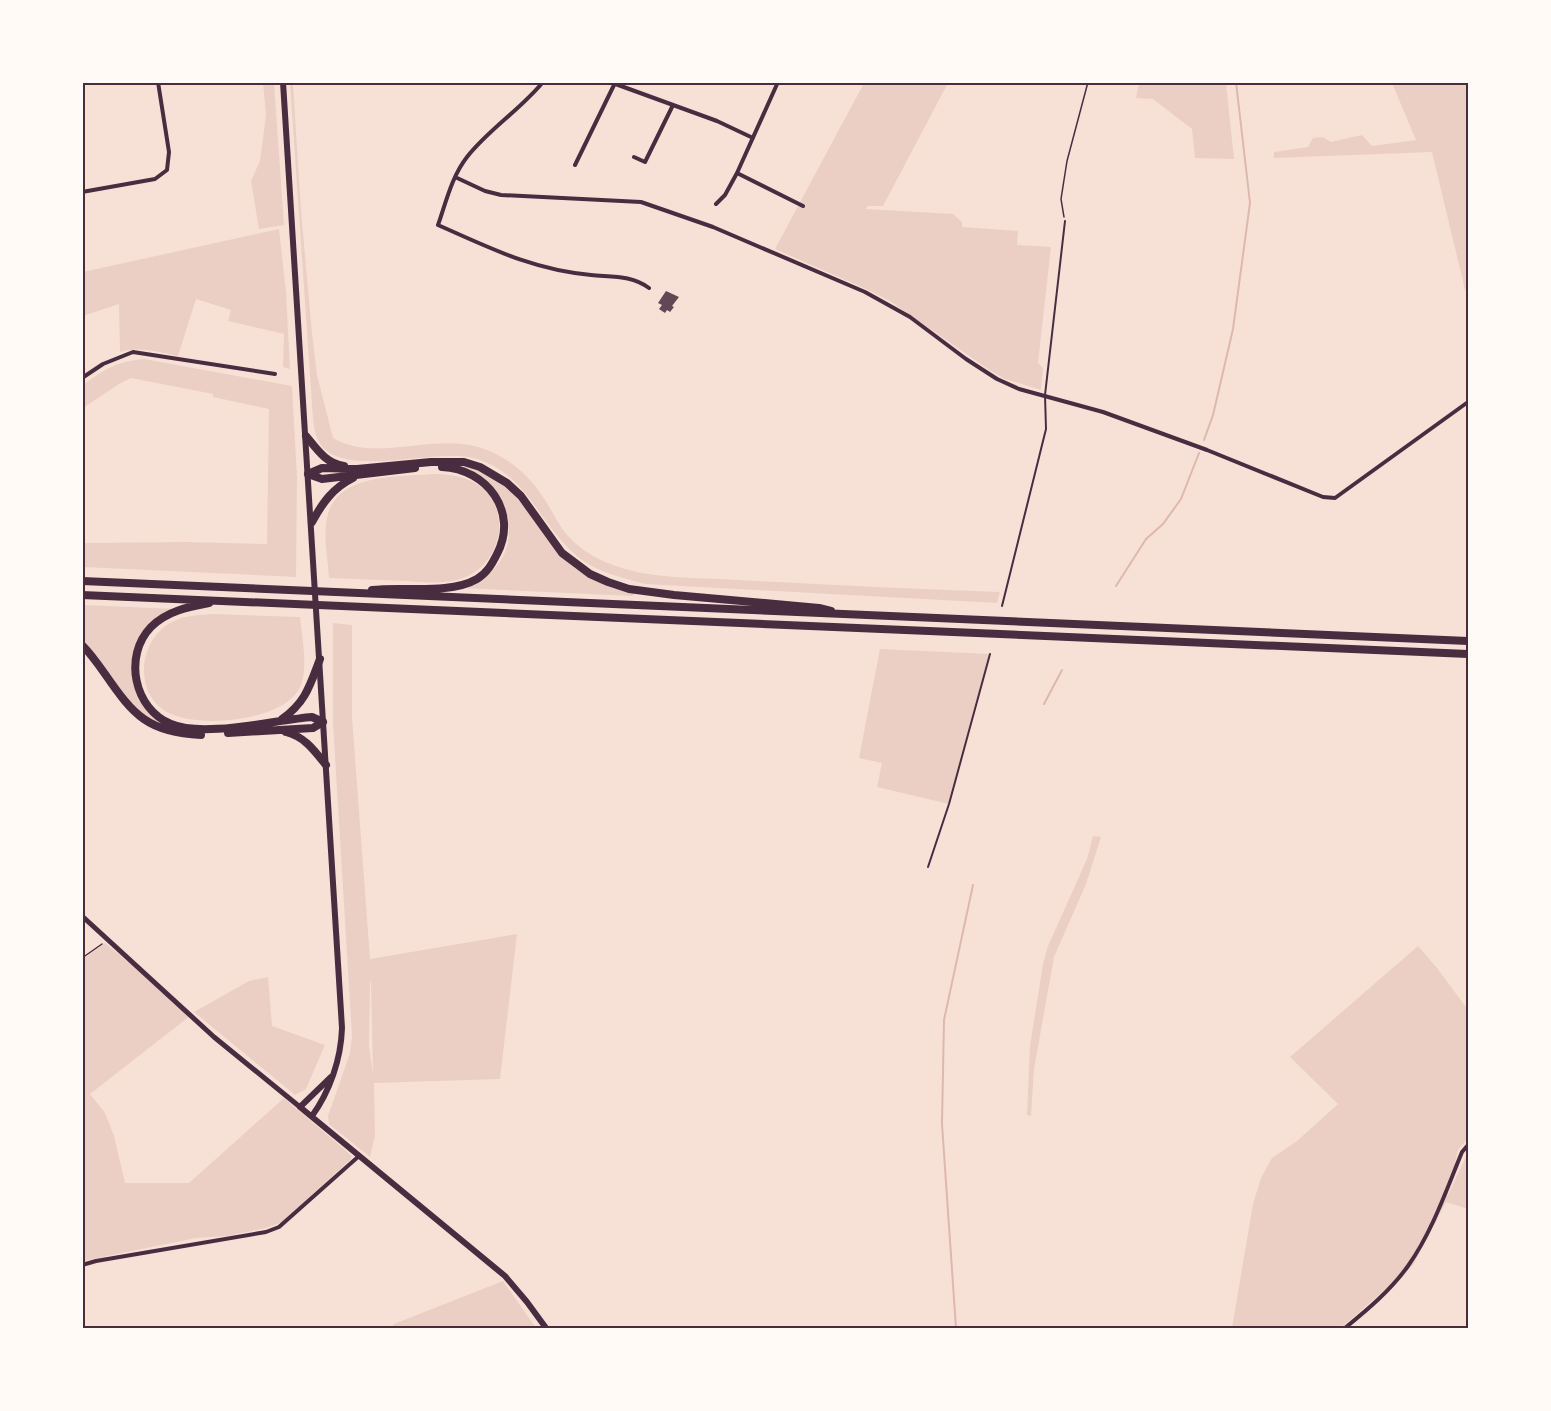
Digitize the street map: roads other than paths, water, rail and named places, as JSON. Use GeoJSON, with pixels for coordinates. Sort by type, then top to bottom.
{"type":"FeatureCollection","features":[{"type":"Feature","properties":{"kind":"highway"},"geometry":{"type":"LineString","coordinates":[[306,435],[323,456],[338,466],[358,472],[431,462],[464,462],[480,467],[507,483],[521,496],[551,540],[570,559],[590,574],[629,589],[819,608],[844,615]]}},
{"type":"Feature","properties":{"kind":"highway"},"geometry":{"type":"LineString","coordinates":[[308,474],[322,468],[358,472],[432,466],[452,467],[473,474],[487,485],[498,499],[503,513],[505,528],[501,547],[491,567],[476,579],[457,585],[430,588],[384,588],[349,593]]}},
{"type":"Feature","properties":{"kind":"highway"},"geometry":{"type":"LineString","coordinates":[[312,522],[337,486],[358,472]]}},
{"type":"Feature","properties":{"kind":"highway"},"geometry":{"type":"LineString","coordinates":[[82,581],[1468,641]]}},
{"type":"Feature","properties":{"kind":"highway"},"geometry":{"type":"LineString","coordinates":[[82,595],[1468,654]]}},
{"type":"Feature","properties":{"kind":"highway"},"geometry":{"type":"LineString","coordinates":[[226,601],[182,608],[160,619],[150,628],[137,651],[135,666],[136,682],[148,707],[170,724],[202,730],[312,717],[323,722]]}},
{"type":"Feature","properties":{"kind":"highway"},"geometry":{"type":"LineString","coordinates":[[82,645],[129,708],[148,722],[165,730],[201,735],[313,728],[323,722]]}},
{"type":"Feature","properties":{"kind":"highway"},"geometry":{"type":"LineString","coordinates":[[281,720],[303,699],[320,659]]}},
{"type":"Feature","properties":{"kind":"highway"},"geometry":{"type":"LineString","coordinates":[[279,729],[296,735],[310,744],[326,765]]}},
{"type":"Feature","properties":{"kind":"main road"},"geometry":{"type":"LineString","coordinates":[[282,82],[312,522],[342,1028],[341,1045],[327,1094],[312,1116]]}},
{"type":"Feature","properties":{"kind":"main road"},"geometry":{"type":"LineString","coordinates":[[332,1076],[300,1107],[505,1276],[546,1329]]}},
{"type":"Feature","properties":{"kind":"street"},"geometry":{"type":"LineString","coordinates":[[82,192],[155,179],[167,170],[169,152],[158,82]]}},
{"type":"Feature","properties":{"kind":"street"},"geometry":{"type":"LineString","coordinates":[[543,82],[529,99],[488,134],[466,158],[455,177],[438,225],[518,260],[574,273],[619,276],[641,282],[649,288]]}},
{"type":"Feature","properties":{"kind":"street"},"geometry":{"type":"LineString","coordinates":[[717,204],[725,195],[737,173],[778,82]]}},
{"type":"Feature","properties":{"kind":"street"},"geometry":{"type":"LineString","coordinates":[[575,165],[612,84],[717,121],[753,138]]}},
{"type":"Feature","properties":{"kind":"street"},"geometry":{"type":"LineString","coordinates":[[634,157],[645,162],[673,105]]}},
{"type":"Feature","properties":{"kind":"street"},"geometry":{"type":"LineString","coordinates":[[737,173],[803,206]]}},
{"type":"Feature","properties":{"kind":"street"},"geometry":{"type":"LineString","coordinates":[[455,177],[485,191],[501,195],[641,202],[713,227],[865,292],[910,317],[997,379],[1019,389],[1103,412],[1207,450],[1323,497],[1335,498],[1468,402]]}},
{"type":"Feature","properties":{"kind":"street"},"geometry":{"type":"LineString","coordinates":[[82,378],[103,364],[134,352],[274,374]]}},
{"type":"Feature","properties":{"kind":"street"},"geometry":{"type":"LineString","coordinates":[[82,916],[214,1037],[300,1107]]}},
{"type":"Feature","properties":{"kind":"street"},"geometry":{"type":"LineString","coordinates":[[1345,1329],[1373,1304],[1408,1267],[1429,1231],[1462,1152],[1468,1145]]}},
{"type":"Feature","properties":{"kind":"street"},"geometry":{"type":"LineString","coordinates":[[82,1265],[266,1232],[279,1227],[360,1156]]}},
{"type":"Feature","properties":{"kind":"lane"},"geometry":{"type":"LineString","coordinates":[[1002,606],[1046,429],[1045,395],[1065,221]]}},
{"type":"Feature","properties":{"kind":"lane"},"geometry":{"type":"LineString","coordinates":[[928,867],[949,804],[990,654]]}},
{"type":"Feature","properties":{"kind":"waterway"},"geometry":{"type":"LineString","coordinates":[[1204,440],[1213,415],[1233,329],[1250,203],[1236,82]]}},
{"type":"Feature","properties":{"kind":"waterway"},"geometry":{"type":"LineString","coordinates":[[1116,586],[1146,539],[1163,524],[1181,499],[1199,453]]}},
{"type":"Feature","properties":{"kind":"waterway"},"geometry":{"type":"LineString","coordinates":[[1044,704],[1062,670]]}},
{"type":"Feature","properties":{"kind":"waterway"},"geometry":{"type":"LineString","coordinates":[[956,1328],[942,1124],[944,1020],[973,885]]}}]}
